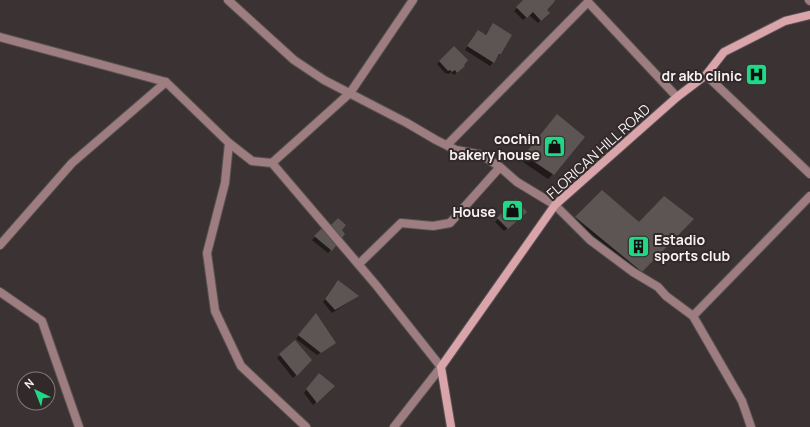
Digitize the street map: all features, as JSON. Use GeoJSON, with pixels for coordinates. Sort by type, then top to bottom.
{"type":"FeatureCollection","features":[{"type":"Feature","properties":{"kind":"street"},"geometry":{"type":"LineString","coordinates":[[228,0],[294,60],[324,80],[456,150],[482,155],[500,167],[517,182],[555,205],[590,240],[633,272],[658,287],[666,296],[692,316],[742,401],[751,427]]}},
{"type":"Feature","properties":{"kind":"street"},"geometry":{"type":"LineString","coordinates":[[272,163],[350,93],[413,0]]}},
{"type":"Feature","properties":{"kind":"street"},"geometry":{"type":"LineString","coordinates":[[447,145],[586,1],[677,97]]}},
{"type":"Feature","properties":{"kind":"street","name":"FLORICAN HILL ROAD"},"geometry":{"type":"LineString","coordinates":[[441,367],[555,205],[677,97],[706,75],[724,52],[785,21],[810,15]]}},
{"type":"Feature","properties":{"kind":"street"},"geometry":{"type":"LineString","coordinates":[[0,37],[166,82],[230,144],[252,161],[272,163],[358,264],[441,367],[451,427]]}},
{"type":"Feature","properties":{"kind":"street"},"geometry":{"type":"LineString","coordinates":[[706,75],[810,174]]}},
{"type":"Feature","properties":{"kind":"street"},"geometry":{"type":"LineString","coordinates":[[0,246],[72,163],[166,82]]}},
{"type":"Feature","properties":{"kind":"street"},"geometry":{"type":"LineString","coordinates":[[230,144],[225,183],[208,253],[215,311],[241,366],[306,427]]}},
{"type":"Feature","properties":{"kind":"street"},"geometry":{"type":"LineString","coordinates":[[358,264],[401,223],[433,226],[450,223],[500,167]]}},
{"type":"Feature","properties":{"kind":"street"},"geometry":{"type":"LineString","coordinates":[[692,316],[810,196]]}},
{"type":"Feature","properties":{"kind":"street"},"geometry":{"type":"LineString","coordinates":[[0,292],[42,321],[79,427]]}},
{"type":"Feature","properties":{"kind":"street"},"geometry":{"type":"LineString","coordinates":[[394,427],[441,367]]}},
{"type":"Feature","properties":{"kind":"building"},"geometry":{"type":"Polygon","coordinates":[[[523,0],[555,1],[547,10],[550,13],[541,21],[533,12],[527,18],[516,7],[523,0]]]}},
{"type":"Feature","properties":{"kind":"building"},"geometry":{"type":"Polygon","coordinates":[[[493,23],[512,35],[494,63],[467,46],[478,30],[486,35],[493,23]]]}},
{"type":"Feature","properties":{"kind":"building"},"geometry":{"type":"Polygon","coordinates":[[[454,46],[468,60],[464,65],[465,66],[457,73],[455,70],[452,72],[450,70],[448,71],[439,61],[454,46]]]}},
{"type":"Feature","properties":{"kind":"building","name":"cochin bakery house"},"geometry":{"type":"Polygon","coordinates":[[[557,114],[585,137],[554,175],[524,155],[557,114]]]}},
{"type":"Feature","properties":{"kind":"building","name":"Estadio sports club"},"geometry":{"type":"Polygon","coordinates":[[[602,190],[639,222],[664,196],[694,219],[642,272],[575,217],[602,190]]]}},
{"type":"Feature","properties":{"kind":"building"},"geometry":{"type":"Polygon","coordinates":[[[516,199],[527,212],[508,229],[497,218],[516,199]]]}},
{"type":"Feature","properties":{"kind":"building"},"geometry":{"type":"Polygon","coordinates":[[[338,218],[346,225],[342,230],[345,234],[332,251],[314,236],[325,225],[328,228],[338,218]]]}},
{"type":"Feature","properties":{"kind":"building"},"geometry":{"type":"Polygon","coordinates":[[[338,280],[359,296],[335,310],[325,299],[338,280]]]}},
{"type":"Feature","properties":{"kind":"building"},"geometry":{"type":"Polygon","coordinates":[[[316,313],[336,343],[321,353],[298,335],[316,313]]]}},
{"type":"Feature","properties":{"kind":"building"},"geometry":{"type":"Polygon","coordinates":[[[295,340],[312,360],[297,376],[279,354],[295,340]]]}},
{"type":"Feature","properties":{"kind":"building"},"geometry":{"type":"Polygon","coordinates":[[[319,373],[335,386],[317,403],[306,389],[319,373]]]}},
{"type":"Feature","properties":{"kind":"place","name":"dr akb clinic"},"geometry":{"type":"Point","coordinates":[757,75]}},
{"type":"Feature","properties":{"kind":"place","name":"cochin bakery house"},"geometry":{"type":"Point","coordinates":[555,146]}},
{"type":"Feature","properties":{"kind":"place","name":"House"},"geometry":{"type":"Point","coordinates":[512,211]}},
{"type":"Feature","properties":{"kind":"place","name":"Estadio sports club"},"geometry":{"type":"Point","coordinates":[639,247]}}]}
